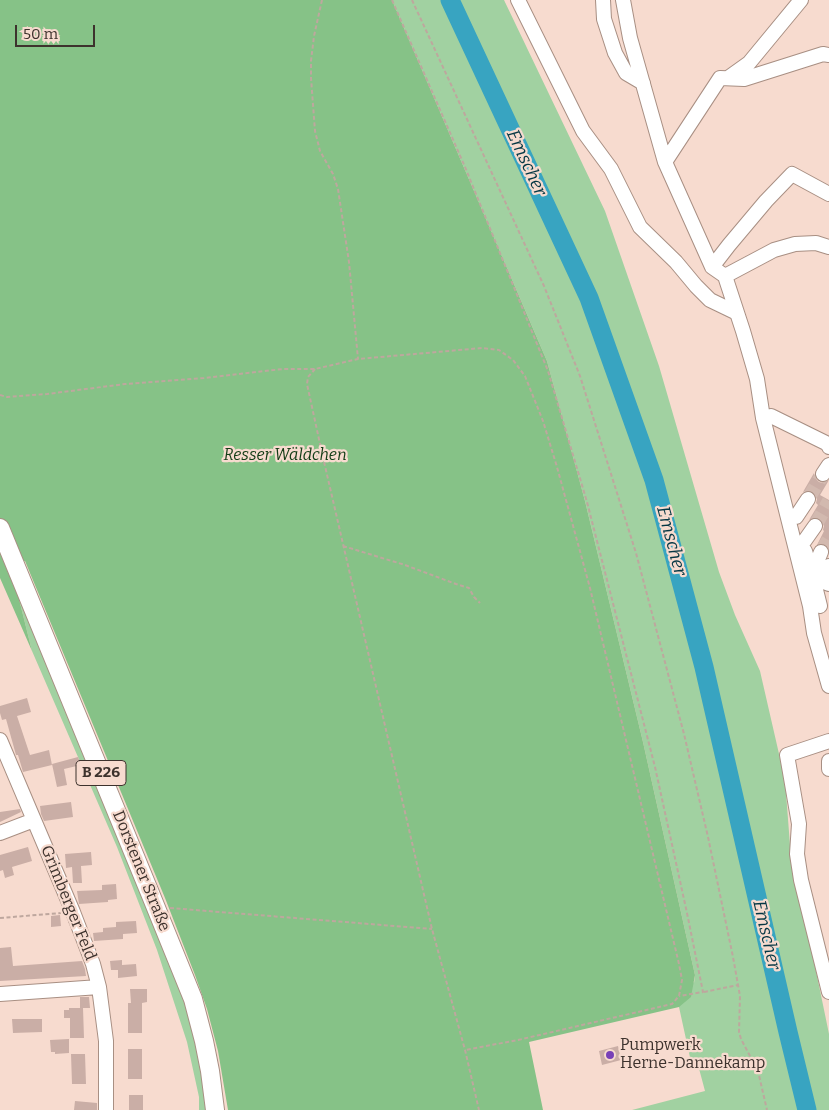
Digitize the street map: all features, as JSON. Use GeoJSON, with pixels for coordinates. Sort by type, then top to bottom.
{"type":"FeatureCollection","features":[{"type":"Feature","properties":{"kind":"main road","name":"Dorstener Straße"},"geometry":{"type":"LineString","coordinates":[[0,528],[189,990],[199,1019],[210,1071],[215,1110]]}},
{"type":"Feature","properties":{"kind":"street"},"geometry":{"type":"LineString","coordinates":[[518,0],[583,131],[611,169],[640,227],[676,262],[710,300],[737,313]]}},
{"type":"Feature","properties":{"kind":"street"},"geometry":{"type":"LineString","coordinates":[[602,0],[604,19],[615,53],[626,74],[642,83]]}},
{"type":"Feature","properties":{"kind":"street"},"geometry":{"type":"LineString","coordinates":[[623,0],[630,38],[666,162],[712,267],[725,276],[743,331],[803,544],[821,579]]}},
{"type":"Feature","properties":{"kind":"street"},"geometry":{"type":"LineString","coordinates":[[728,78],[749,63],[801,0]]}},
{"type":"Feature","properties":{"kind":"street"},"geometry":{"type":"LineString","coordinates":[[666,162],[720,78],[744,80],[823,54],[829,55]]}},
{"type":"Feature","properties":{"kind":"street"},"geometry":{"type":"LineString","coordinates":[[712,267],[760,208],[792,174],[829,194]]}},
{"type":"Feature","properties":{"kind":"street"},"geometry":{"type":"LineString","coordinates":[[725,276],[774,250],[795,244],[816,243],[829,247]]}},
{"type":"Feature","properties":{"kind":"street"},"geometry":{"type":"LineString","coordinates":[[767,417],[828,444],[829,447]]}},
{"type":"Feature","properties":{"kind":"street"},"geometry":{"type":"LineString","coordinates":[[767,417],[820,608]]}},
{"type":"Feature","properties":{"kind":"street"},"geometry":{"type":"LineString","coordinates":[[796,516],[808,499]]}},
{"type":"Feature","properties":{"kind":"street"},"geometry":{"type":"LineString","coordinates":[[803,544],[815,526]]}},
{"type":"Feature","properties":{"kind":"street"},"geometry":{"type":"LineString","coordinates":[[821,552],[820,608],[814,633],[829,686]]}},
{"type":"Feature","properties":{"kind":"street"},"geometry":{"type":"LineString","coordinates":[[821,579],[829,566]]}},
{"type":"Feature","properties":{"kind":"street","name":"Grimberger Feld"},"geometry":{"type":"LineString","coordinates":[[0,740],[93,964],[99,987],[106,1041],[106,1110]]}},
{"type":"Feature","properties":{"kind":"street"},"geometry":{"type":"LineString","coordinates":[[829,741],[787,755],[799,824],[797,854],[800,871],[829,992]]}},
{"type":"Feature","properties":{"kind":"street"},"geometry":{"type":"LineString","coordinates":[[829,761],[829,769]]}},
{"type":"Feature","properties":{"kind":"street"},"geometry":{"type":"LineString","coordinates":[[0,833],[34,820]]}},
{"type":"Feature","properties":{"kind":"street"},"geometry":{"type":"LineString","coordinates":[[0,994],[99,987]]}},
{"type":"Feature","properties":{"kind":"path"},"geometry":{"type":"LineString","coordinates":[[322,0],[311,61],[312,104],[315,131],[320,150],[338,189],[349,262],[358,360]]}},
{"type":"Feature","properties":{"kind":"path"},"geometry":{"type":"LineString","coordinates":[[392,0],[464,167],[548,371],[587,502],[652,758],[703,992]]}},
{"type":"Feature","properties":{"kind":"path"},"geometry":{"type":"LineString","coordinates":[[412,0],[544,286],[580,376],[636,552],[684,734],[738,985],[741,1038],[758,1071],[767,1110]]}},
{"type":"Feature","properties":{"kind":"path"},"geometry":{"type":"LineString","coordinates":[[0,395],[7,397],[26,396],[125,384],[283,369],[315,369],[358,360],[482,348],[499,350],[513,360],[525,376],[543,422],[557,467],[590,588],[682,980],[678,996],[672,1004],[518,1040],[465,1050]]}},
{"type":"Feature","properties":{"kind":"path"},"geometry":{"type":"LineString","coordinates":[[315,369],[308,377],[307,384],[432,929],[465,1050],[479,1110]]}},
{"type":"Feature","properties":{"kind":"path"},"geometry":{"type":"LineString","coordinates":[[343,546],[469,588],[480,603]]}},
{"type":"Feature","properties":{"kind":"path"},"geometry":{"type":"LineString","coordinates":[[156,906],[432,929]]}},
{"type":"Feature","properties":{"kind":"path"},"geometry":{"type":"LineString","coordinates":[[0,918],[73,912]]}},
{"type":"Feature","properties":{"kind":"path"},"geometry":{"type":"LineString","coordinates":[[678,996],[738,985]]}},
{"type":"Feature","properties":{"kind":"green space"},"geometry":{"type":"Polygon","coordinates":[[[0,0],[694,983],[695,975],[643,742],[585,501],[547,361],[392,0],[504,0],[605,211],[659,366],[719,572],[735,615],[760,671],[785,780],[790,845],[829,1034],[829,1110],[632,1110],[705,1091],[697,1061],[691,1062],[679,1007],[0,0]]]}},
{"type":"Feature","properties":{"kind":"green space","name":"Resser Wäldchen"},"geometry":{"type":"Polygon","coordinates":[[[0,0],[392,0],[547,361],[585,501],[643,742],[695,975],[691,997],[679,1007],[529,1042],[543,1110],[228,1110],[218,1051],[207,1009],[195,975],[25,561],[9,567],[32,651],[0,578],[0,0]]]}},
{"type":"Feature","properties":{"kind":"green space"},"geometry":{"type":"Polygon","coordinates":[[[17,591],[172,963],[196,1034],[207,1110],[199,1110],[199,1097],[187,1042],[157,950],[117,847],[32,651],[17,591]]]}},
{"type":"Feature","properties":{"kind":"building"},"geometry":{"type":"Polygon","coordinates":[[[814,473],[815,478],[819,482],[823,483],[829,480],[820,495],[829,500],[829,549],[824,544],[817,545],[824,531],[823,522],[816,517],[809,520],[818,505],[816,503],[816,496],[809,490],[803,492],[814,473]]]}},
{"type":"Feature","properties":{"kind":"building"},"geometry":{"type":"Polygon","coordinates":[[[27,698],[31,712],[17,716],[30,755],[49,750],[52,765],[23,772],[6,719],[2,720],[0,706],[27,698]]]}},
{"type":"Feature","properties":{"kind":"building"},"geometry":{"type":"Polygon","coordinates":[[[78,757],[81,765],[64,769],[67,785],[57,787],[52,764],[78,757]]]}},
{"type":"Feature","properties":{"kind":"building"},"geometry":{"type":"Polygon","coordinates":[[[71,802],[73,817],[44,821],[40,806],[71,802]]]}},
{"type":"Feature","properties":{"kind":"building"},"geometry":{"type":"Polygon","coordinates":[[[20,809],[21,812],[0,822],[0,812],[20,809]]]}},
{"type":"Feature","properties":{"kind":"building"},"geometry":{"type":"Polygon","coordinates":[[[28,847],[32,861],[12,867],[14,875],[5,878],[3,870],[0,871],[0,855],[28,847]]]}},
{"type":"Feature","properties":{"kind":"building"},"geometry":{"type":"Polygon","coordinates":[[[91,852],[92,865],[81,866],[82,883],[73,883],[72,867],[66,868],[65,854],[91,852]]]}},
{"type":"Feature","properties":{"kind":"building"},"geometry":{"type":"Polygon","coordinates":[[[116,884],[117,899],[108,900],[108,902],[79,904],[77,891],[102,890],[102,885],[116,884]]]}},
{"type":"Feature","properties":{"kind":"building"},"geometry":{"type":"Polygon","coordinates":[[[60,915],[61,926],[51,927],[51,916],[60,915]]]}},
{"type":"Feature","properties":{"kind":"building"},"geometry":{"type":"Polygon","coordinates":[[[136,921],[137,933],[123,934],[123,939],[94,941],[93,933],[103,932],[103,928],[116,927],[116,922],[136,921]]]}},
{"type":"Feature","properties":{"kind":"building"},"geometry":{"type":"Polygon","coordinates":[[[11,947],[13,966],[82,961],[86,976],[0,981],[0,948],[11,947]]]}},
{"type":"Feature","properties":{"kind":"building"},"geometry":{"type":"Polygon","coordinates":[[[122,960],[122,965],[136,964],[137,976],[118,978],[118,970],[111,970],[110,961],[122,960]]]}},
{"type":"Feature","properties":{"kind":"building"},"geometry":{"type":"Polygon","coordinates":[[[130,989],[147,989],[147,1002],[142,1003],[142,1033],[128,1033],[128,1003],[131,1003],[130,989]]]}},
{"type":"Feature","properties":{"kind":"building"},"geometry":{"type":"Polygon","coordinates":[[[80,997],[89,997],[90,1008],[83,1008],[84,1038],[70,1038],[70,1018],[64,1018],[64,1010],[80,1008],[80,997]]]}},
{"type":"Feature","properties":{"kind":"building"},"geometry":{"type":"Polygon","coordinates":[[[12,1019],[42,1019],[42,1032],[13,1033],[12,1019]]]}},
{"type":"Feature","properties":{"kind":"building"},"geometry":{"type":"Polygon","coordinates":[[[69,1039],[69,1053],[55,1054],[55,1052],[51,1052],[50,1040],[69,1039]]]}},
{"type":"Feature","properties":{"kind":"building","name":"Pumpwerk Herne-Dannekamp"},"geometry":{"type":"Polygon","coordinates":[[[618,1046],[621,1060],[602,1065],[599,1051],[618,1046]]]}},
{"type":"Feature","properties":{"kind":"building"},"geometry":{"type":"Polygon","coordinates":[[[128,1049],[142,1049],[142,1079],[128,1079],[128,1049]]]}},
{"type":"Feature","properties":{"kind":"building"},"geometry":{"type":"Polygon","coordinates":[[[71,1054],[85,1054],[86,1084],[72,1084],[71,1054]]]}},
{"type":"Feature","properties":{"kind":"building"},"geometry":{"type":"Polygon","coordinates":[[[129,1095],[143,1095],[143,1110],[129,1110],[129,1095]]]}},
{"type":"Feature","properties":{"kind":"building"},"geometry":{"type":"Polygon","coordinates":[[[75,1101],[97,1103],[97,1110],[74,1110],[75,1101]]]}},
{"type":"Feature","properties":{"kind":"waterway","name":"Emscher"},"geometry":{"type":"LineString","coordinates":[[450,0],[589,298],[654,480],[704,667],[807,1110]]}},
{"type":"Feature","properties":{"kind":"tunnel"},"geometry":{"type":"LineString","coordinates":[[808,499],[823,474]]}},
{"type":"Feature","properties":{"kind":"tunnel"},"geometry":{"type":"LineString","coordinates":[[815,526],[829,501]]}},
{"type":"Feature","properties":{"kind":"tunnel"},"geometry":{"type":"LineString","coordinates":[[821,552],[829,539]]}},
{"type":"Feature","properties":{"kind":"place","name":"Pumpwerk Herne-Dannekamp"},"geometry":{"type":"Point","coordinates":[610,1055]}}]}
